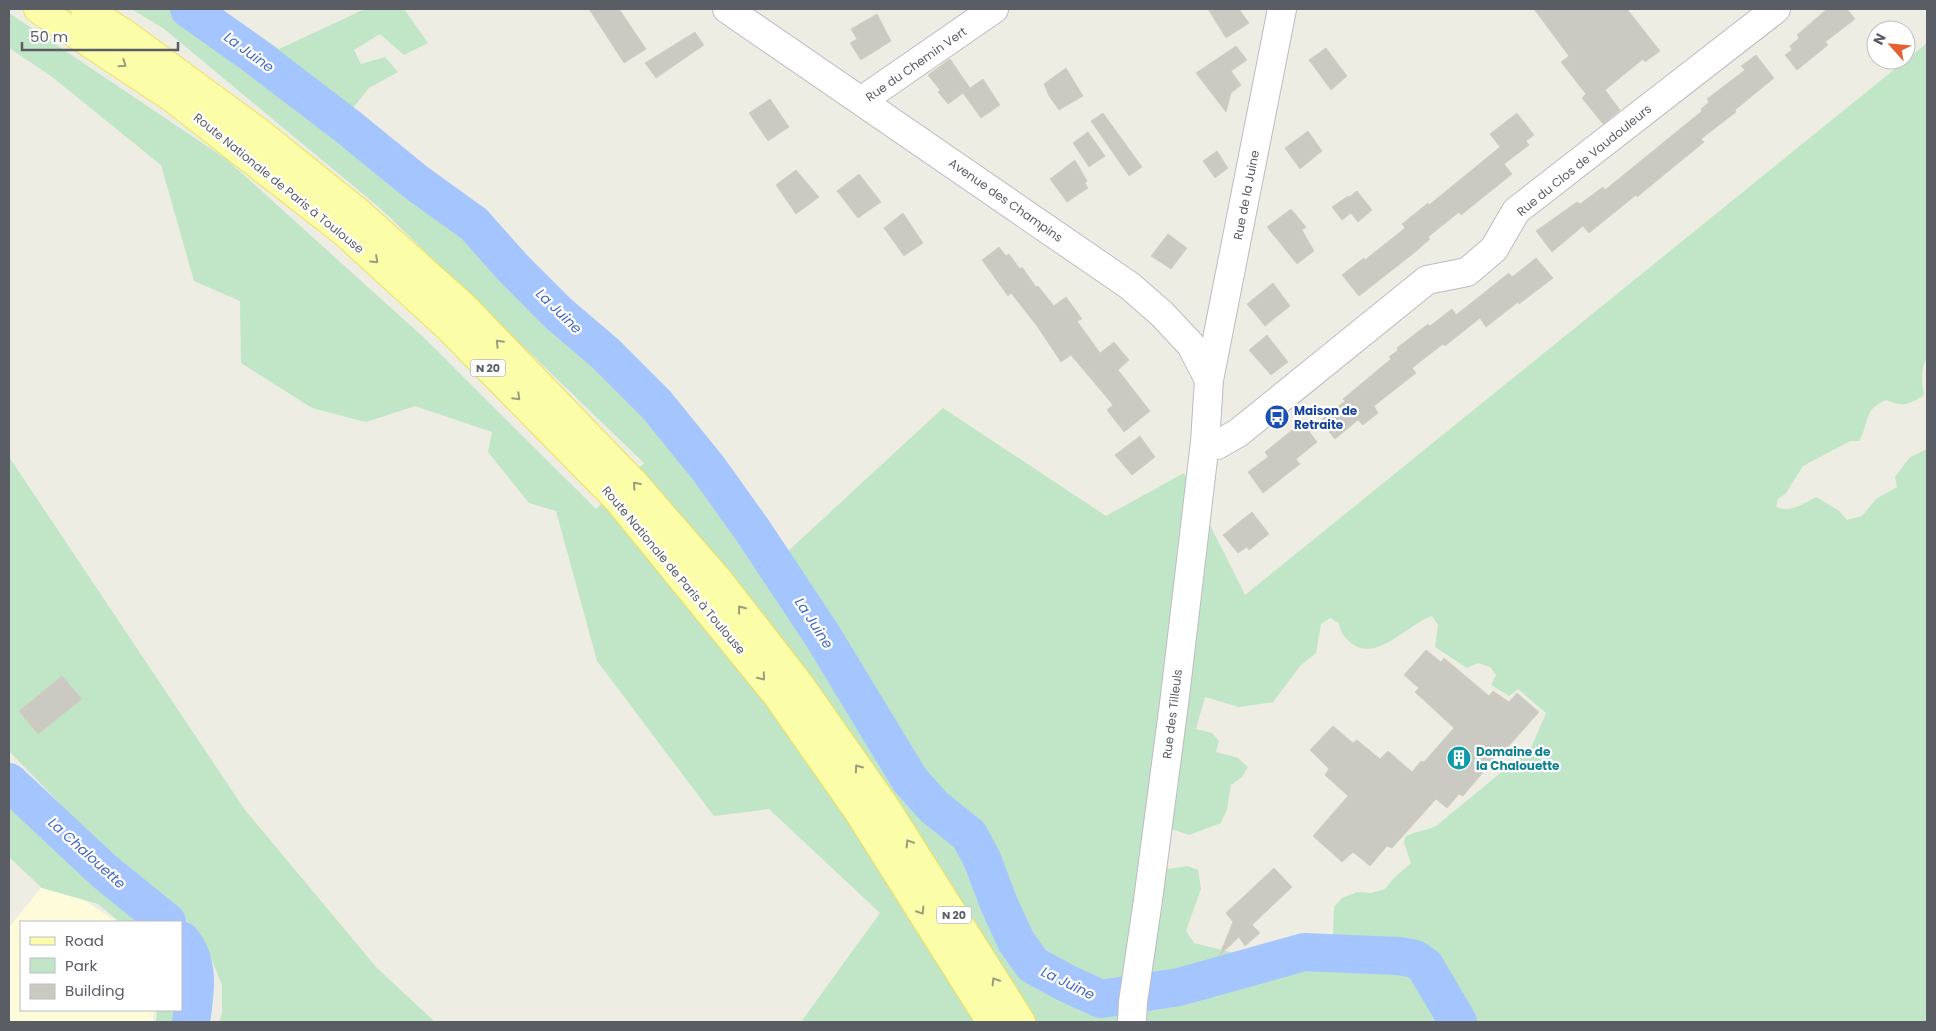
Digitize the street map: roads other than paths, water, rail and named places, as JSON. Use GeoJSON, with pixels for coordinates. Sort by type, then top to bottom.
{"type":"FeatureCollection","features":[{"type":"Feature","properties":{"kind":"main road","name":"Route Nationale de Paris à Toulouse"},"geometry":{"type":"LineString","coordinates":[[38,9],[171,97],[344,232],[449,328],[618,500],[776,694],[858,811],[991,1022]]}},
{"type":"Feature","properties":{"kind":"main road","name":"Route Nationale de Paris à Toulouse"},"geometry":{"type":"LineString","coordinates":[[85,9],[124,33],[256,130],[358,212],[463,306],[634,483],[720,582],[800,685],[886,808],[1021,1022]]}},
{"type":"Feature","properties":{"kind":"street","name":"Avenue des Champins"},"geometry":{"type":"LineString","coordinates":[[727,9],[1130,286],[1191,344],[1209,380]]}},
{"type":"Feature","properties":{"kind":"street","name":"Rue du Chemin Vert"},"geometry":{"type":"LineString","coordinates":[[861,101],[994,9]]}},
{"type":"Feature","properties":{"kind":"street","name":"Rue de la Juine"},"geometry":{"type":"LineString","coordinates":[[1209,380],[1282,9]]}},
{"type":"Feature","properties":{"kind":"street","name":"Rue du Clos de Vaudouleurs"},"geometry":{"type":"LineString","coordinates":[[1205,442],[1217,445],[1238,433],[1428,280],[1467,272],[1494,249],[1516,211],[1776,9]]}},
{"type":"Feature","properties":{"kind":"street"},"geometry":{"type":"LineString","coordinates":[[1205,442],[1209,380]]}},
{"type":"Feature","properties":{"kind":"street","name":"Rue des Tilleuls"},"geometry":{"type":"LineString","coordinates":[[1133,1005],[1175,696],[1205,442]]}},
{"type":"Feature","properties":{"kind":"waterway","name":"La Juine"},"geometry":{"type":"LineString","coordinates":[[189,9],[254,55],[347,126],[417,183],[474,224],[514,269],[558,313],[606,354],[656,404],[708,468],[753,531],[822,635],[910,780],[934,807],[969,835],[982,859],[999,904],[1016,941],[1033,965],[1101,999],[1179,987],[1304,952],[1399,956],[1415,959],[1425,966],[1458,1022]]}},
{"type":"Feature","properties":{"kind":"waterway","name":"La Chalouette"},"geometry":{"type":"LineString","coordinates":[[9,782],[104,871],[166,921]]}},
{"type":"Feature","properties":{"kind":"waterway","name":"La Chalouette"},"geometry":{"type":"LineString","coordinates":[[182,942],[192,959],[194,969],[195,990],[191,1022]]}},
{"type":"Feature","properties":{"kind":"place","name":"Maison de Retraite"},"geometry":{"type":"Point","coordinates":[1277,417]}},
{"type":"Feature","properties":{"kind":"place","name":"Domaine de la Chalouette"},"geometry":{"type":"Point","coordinates":[1459,758]}}]}
